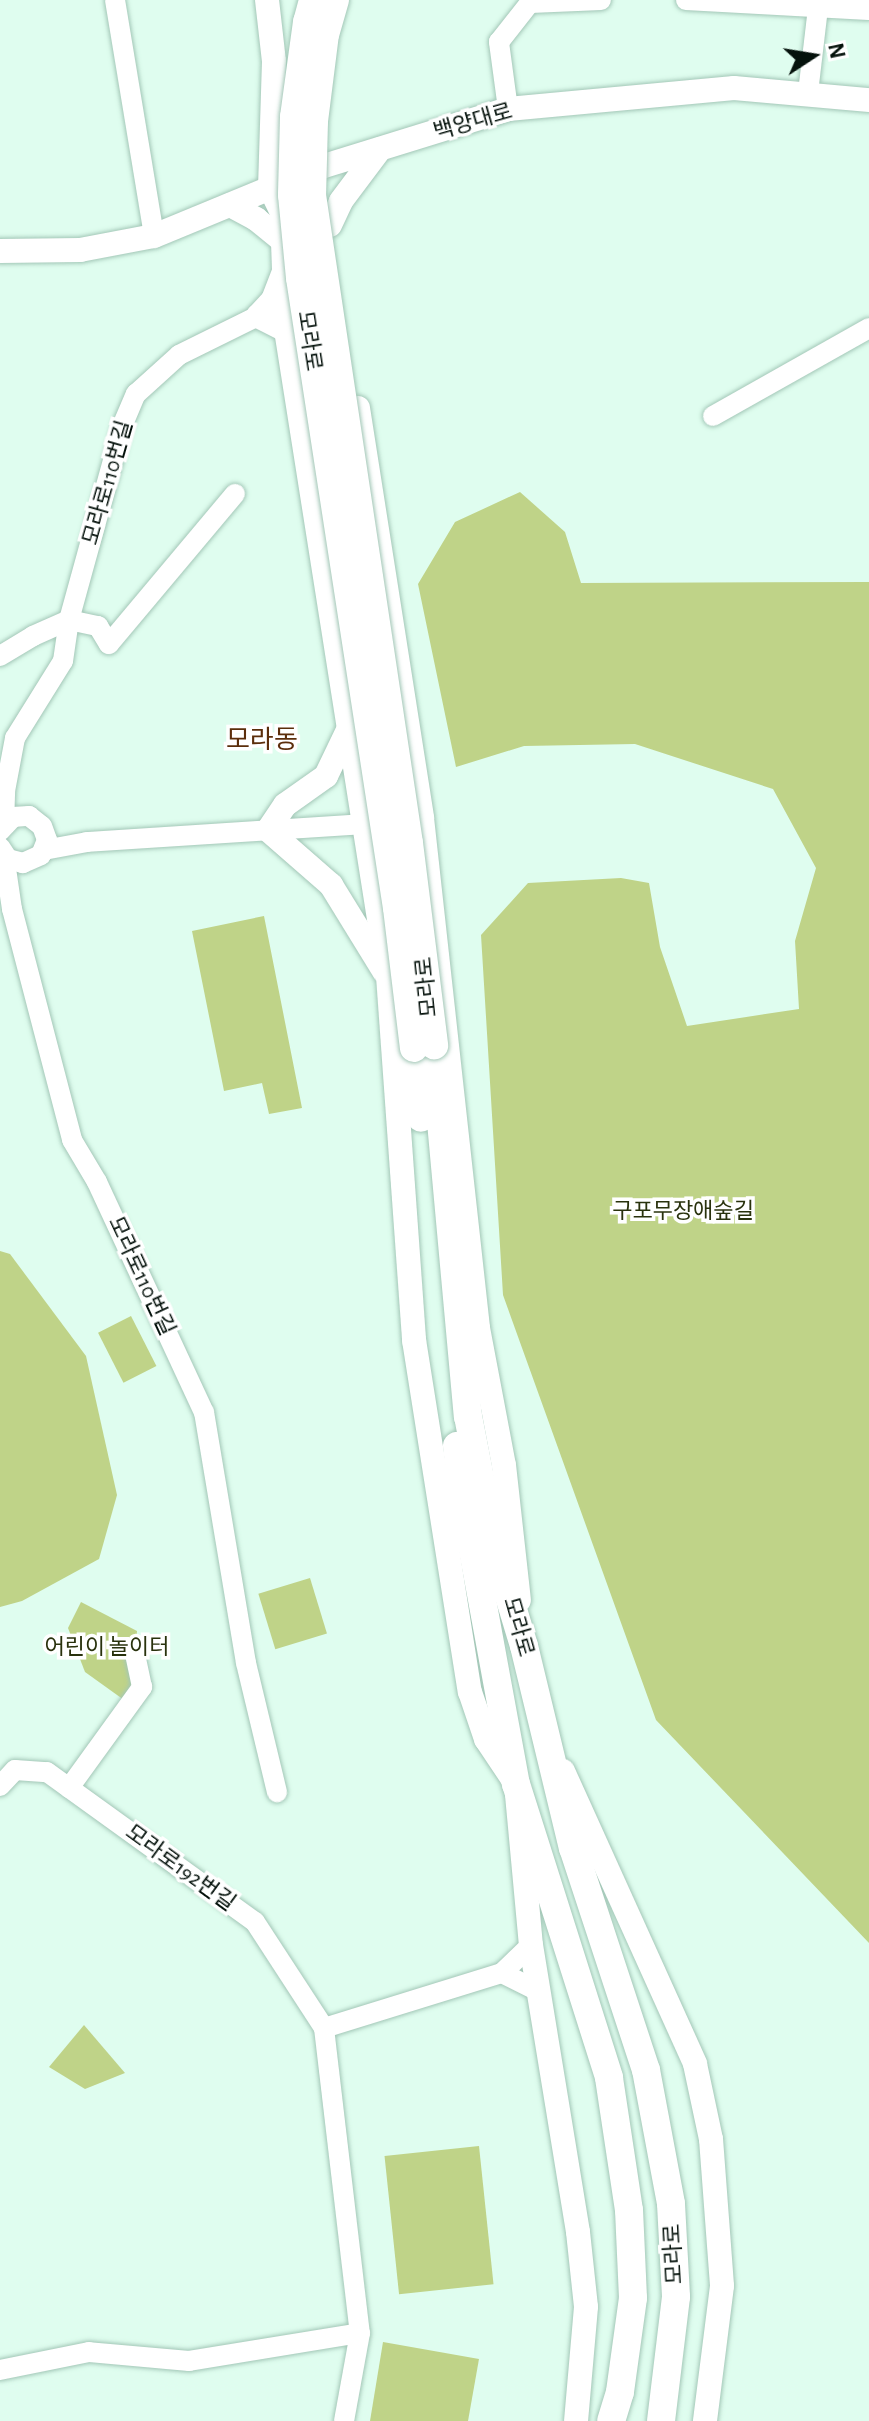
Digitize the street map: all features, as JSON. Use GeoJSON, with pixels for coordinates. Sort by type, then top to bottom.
{"type":"FeatureCollection","features":[{"type":"Feature","properties":{"kind":"highway","name":"모라로"},"geometry":{"type":"LineString","coordinates":[[313,0],[294,117],[292,195],[300,278],[397,908],[424,1046],[468,1416],[492,1540],[524,1646],[573,1848],[646,2070],[671,2204],[676,2297],[661,2421]]}},
{"type":"Feature","properties":{"kind":"highway","name":"모라로"},"geometry":{"type":"LineString","coordinates":[[337,0],[325,34],[314,121],[312,195],[409,843],[463,1496],[516,1784],[609,2078],[627,2196],[633,2298],[620,2392],[611,2421]]}},
{"type":"Feature","properties":{"kind":"main road","name":"모라로"},"geometry":{"type":"LineString","coordinates":[[267,0],[274,61],[277,184],[285,253],[286,330],[388,976],[414,1340],[470,1692],[486,1739],[516,1784]]}},
{"type":"Feature","properties":{"kind":"main road","name":"모라로"},"geometry":{"type":"LineString","coordinates":[[277,184],[289,58],[303,0]]}},
{"type":"Feature","properties":{"kind":"main road","name":"모라로"},"geometry":{"type":"LineString","coordinates":[[337,0],[324,95],[321,167],[422,818],[478,1328],[504,1465],[524,1646]]}},
{"type":"Feature","properties":{"kind":"main road","name":"백양대로"},"geometry":{"type":"LineString","coordinates":[[0,251],[80,250],[154,236],[321,167],[508,109],[734,88],[869,100]]}},
{"type":"Feature","properties":{"kind":"main road"},"geometry":{"type":"LineString","coordinates":[[330,225],[341,201],[380,149]]}},
{"type":"Feature","properties":{"kind":"main road"},"geometry":{"type":"LineString","coordinates":[[230,205],[256,219],[285,253],[273,300],[258,316],[286,330]]}},
{"type":"Feature","properties":{"kind":"main road"},"geometry":{"type":"LineString","coordinates":[[298,398],[303,405],[327,406],[340,397],[352,373]]}},
{"type":"Feature","properties":{"kind":"main road"},"geometry":{"type":"LineString","coordinates":[[349,728],[326,776],[285,805],[268,830],[331,885],[388,976]]}},
{"type":"Feature","properties":{"kind":"main road"},"geometry":{"type":"LineString","coordinates":[[543,1726],[695,2064],[711,2139],[722,2286],[705,2421]]}},
{"type":"Feature","properties":{"kind":"main road"},"geometry":{"type":"LineString","coordinates":[[516,1784],[531,1945],[578,2232],[586,2307],[576,2421]]}},
{"type":"Feature","properties":{"kind":"street"},"geometry":{"type":"LineString","coordinates":[[115,0],[154,236]]}},
{"type":"Feature","properties":{"kind":"street"},"geometry":{"type":"LineString","coordinates":[[508,109],[499,42],[531,1],[601,0]]}},
{"type":"Feature","properties":{"kind":"street"},"geometry":{"type":"LineString","coordinates":[[686,0],[819,3],[869,10]]}},
{"type":"Feature","properties":{"kind":"street"},"geometry":{"type":"LineString","coordinates":[[808,93],[819,3]]}},
{"type":"Feature","properties":{"kind":"street","name":"모라로110번길"},"geometry":{"type":"LineString","coordinates":[[2,827],[15,738],[63,661],[69,620],[123,424],[136,394],[179,355],[258,316]]}},
{"type":"Feature","properties":{"kind":"street"},"geometry":{"type":"LineString","coordinates":[[713,416],[869,328]]}},
{"type":"Feature","properties":{"kind":"street"},"geometry":{"type":"LineString","coordinates":[[0,656],[69,620],[98,626],[109,644],[235,494]]}},
{"type":"Feature","properties":{"kind":"street"},"geometry":{"type":"LineString","coordinates":[[15,738],[24,815],[34,818],[45,840],[87,842],[364,825],[422,818]]}},
{"type":"Feature","properties":{"kind":"street","name":"모라로110번길"},"geometry":{"type":"LineString","coordinates":[[2,827],[24,815]]}},
{"type":"Feature","properties":{"kind":"street","name":"모라로110번길"},"geometry":{"type":"LineString","coordinates":[[45,840],[36,859],[9,855],[8,887],[72,1140],[97,1182],[204,1412],[248,1672],[277,1792]]}},
{"type":"Feature","properties":{"kind":"street"},"geometry":{"type":"LineString","coordinates":[[69,1788],[142,1687],[135,1655]]}},
{"type":"Feature","properties":{"kind":"street","name":"모라로192번길"},"geometry":{"type":"LineString","coordinates":[[0,1786],[15,1770],[47,1772],[255,1922],[324,2028],[360,2333],[344,2421]]}},
{"type":"Feature","properties":{"kind":"street"},"geometry":{"type":"LineString","coordinates":[[324,2028],[502,1973],[531,1945]]}},
{"type":"Feature","properties":{"kind":"street"},"geometry":{"type":"LineString","coordinates":[[502,1973],[540,1992]]}},
{"type":"Feature","properties":{"kind":"street"},"geometry":{"type":"LineString","coordinates":[[0,2370],[89,2352],[189,2361],[360,2333]]}},
{"type":"Feature","properties":{"kind":"green space","name":"구포무장애숲길"},"geometry":{"type":"Polygon","coordinates":[[[520,492],[565,532],[581,583],[869,582],[869,1943],[656,1720],[503,1295],[481,935],[528,883],[621,878],[649,883],[660,947],[687,1026],[799,1009],[795,941],[816,868],[773,789],[635,744],[524,746],[456,767],[418,584],[455,522],[520,492]]]}},
{"type":"Feature","properties":{"kind":"green space"},"geometry":{"type":"Polygon","coordinates":[[[264,916],[302,1108],[269,1114],[262,1083],[224,1091],[192,931],[264,916]]]}},
{"type":"Feature","properties":{"kind":"green space"},"geometry":{"type":"Polygon","coordinates":[[[0,1251],[10,1254],[86,1356],[117,1495],[99,1559],[22,1601],[0,1607],[0,1251]]]}},
{"type":"Feature","properties":{"kind":"green space"},"geometry":{"type":"Polygon","coordinates":[[[131,1316],[156,1366],[123,1383],[98,1333],[131,1316]]]}},
{"type":"Feature","properties":{"kind":"green space"},"geometry":{"type":"Polygon","coordinates":[[[310,1578],[327,1633],[275,1649],[258,1594],[310,1578]]]}},
{"type":"Feature","properties":{"kind":"green space","name":"어린이 놀이터"},"geometry":{"type":"Polygon","coordinates":[[[81,1602],[137,1631],[131,1705],[85,1672],[68,1628],[81,1602]]]}},
{"type":"Feature","properties":{"kind":"green space"},"geometry":{"type":"Polygon","coordinates":[[[84,2025],[125,2073],[85,2089],[49,2067],[84,2025]]]}},
{"type":"Feature","properties":{"kind":"green space"},"geometry":{"type":"Polygon","coordinates":[[[479,2146],[494,2284],[399,2294],[385,2156],[479,2146]]]}},
{"type":"Feature","properties":{"kind":"green space"},"geometry":{"type":"Polygon","coordinates":[[[383,2342],[479,2359],[468,2421],[370,2421],[383,2342]]]}},
{"type":"Feature","properties":{"kind":"district","name":"모라동"},"geometry":{"type":"Point","coordinates":[262,741]}}]}
